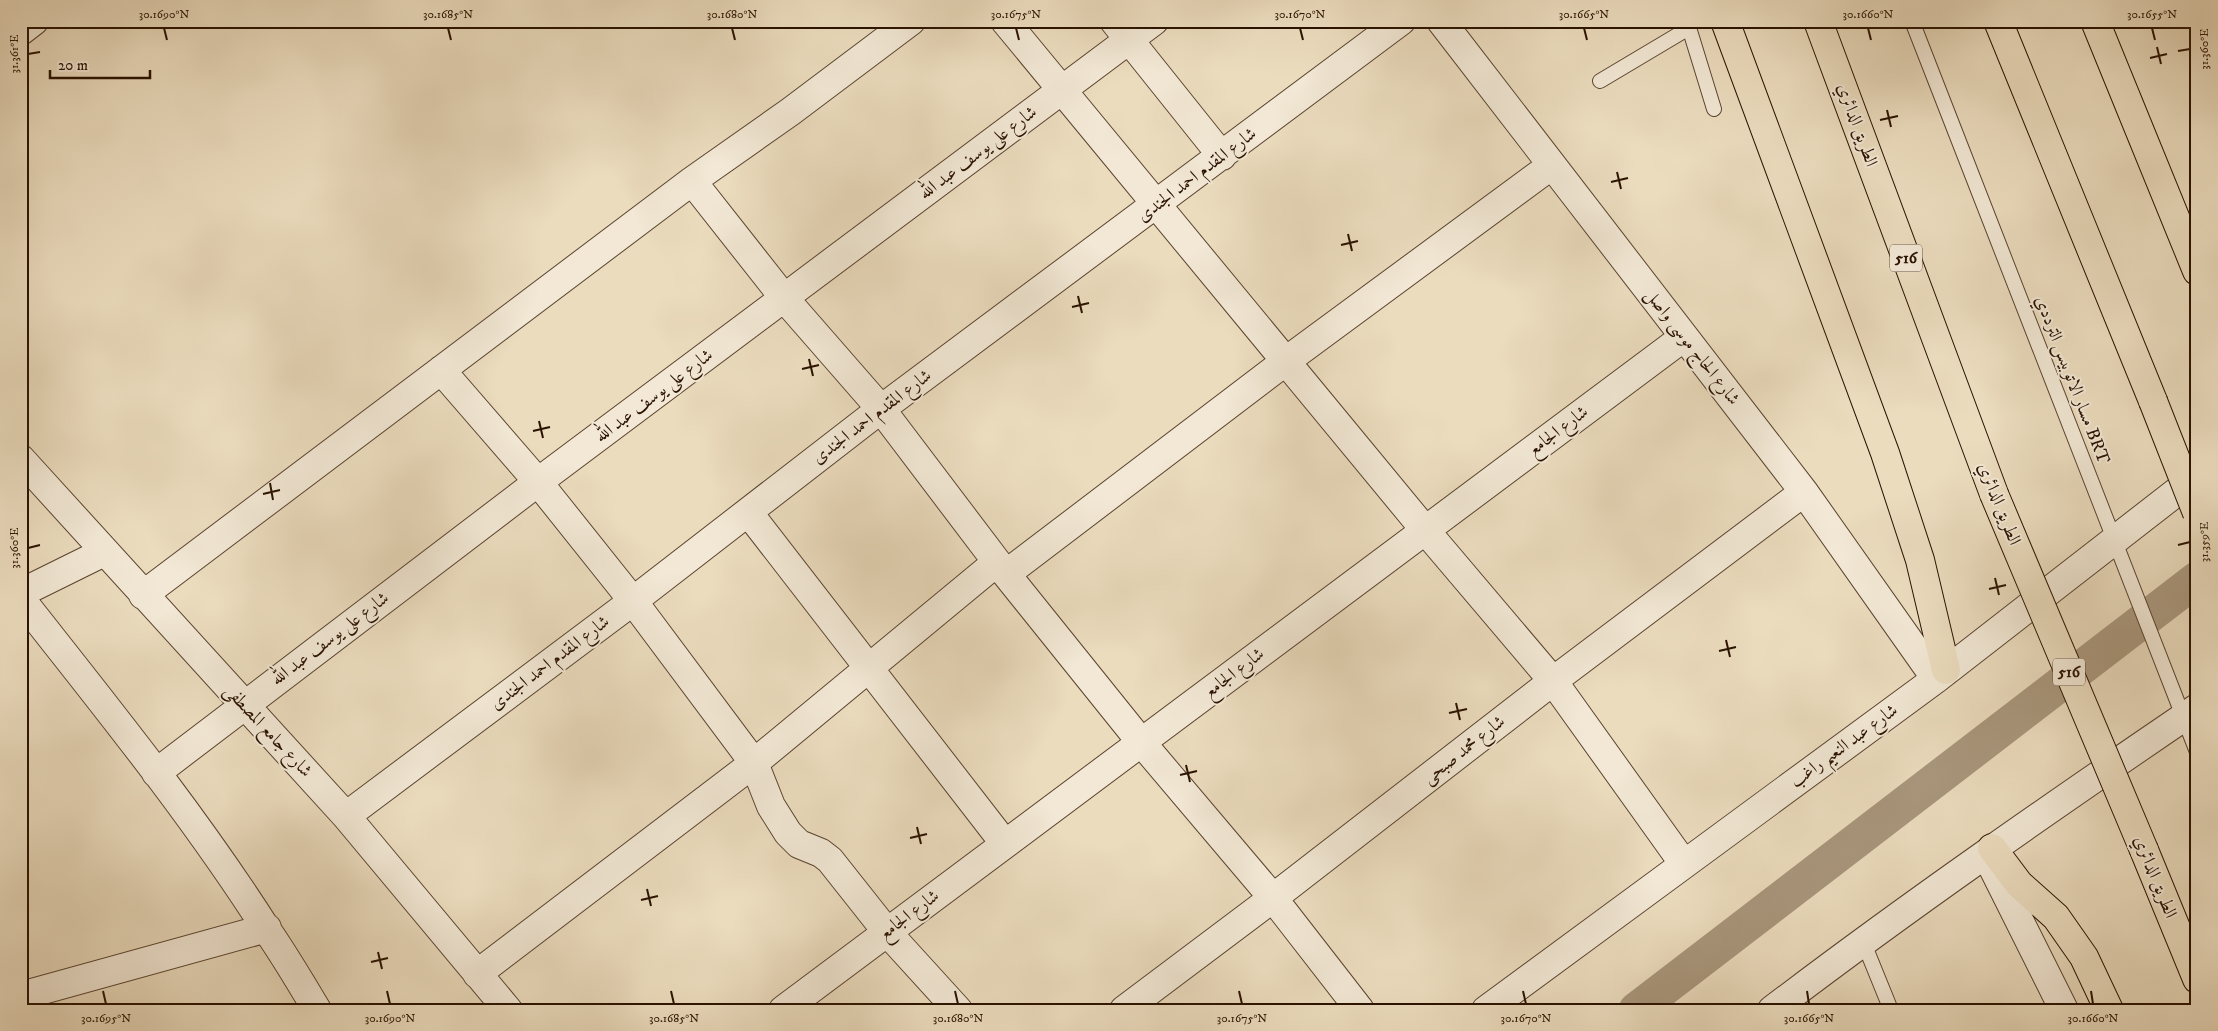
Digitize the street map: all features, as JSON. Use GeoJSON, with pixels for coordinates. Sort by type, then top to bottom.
{"type":"FeatureCollection","features":[{"type":"Feature","properties":{"kind":"highway"},"geometry":{"type":"LineString","coordinates":[[1725,21],[1885,453],[1920,560],[1941,674]]}},
{"type":"Feature","properties":{"kind":"highway","name":"الطريق الدائري"},"geometry":{"type":"LineString","coordinates":[[1818,21],[1994,494],[2197,979]]}},
{"type":"Feature","properties":{"kind":"highway"},"geometry":{"type":"LineString","coordinates":[[1998,21],[2197,513]]}},
{"type":"Feature","properties":{"kind":"highway"},"geometry":{"type":"LineString","coordinates":[[2094,21],[2197,271]]}},
{"type":"Feature","properties":{"kind":"highway"},"geometry":{"type":"LineString","coordinates":[[1989,851],[2019,884],[2056,918],[2084,957],[2109,1010]]}},
{"type":"Feature","properties":{"kind":"street"},"geometry":{"type":"LineString","coordinates":[[21,31],[34,21]]}},
{"type":"Feature","properties":{"kind":"street"},"geometry":{"type":"LineString","coordinates":[[143,595],[692,181],[790,112],[911,21]]}},
{"type":"Feature","properties":{"kind":"street"},"geometry":{"type":"LineString","coordinates":[[1005,21],[1425,530],[1553,681],[1684,864]]}},
{"type":"Feature","properties":{"kind":"street","name":"شارع على يوسف عبد الله"},"geometry":{"type":"LineString","coordinates":[[156,773],[243,704],[1062,90],[1121,31],[1154,21]]}},
{"type":"Feature","properties":{"kind":"street","name":"شارع المقدم احمد الجندى"},"geometry":{"type":"LineString","coordinates":[[346,816],[633,601],[881,409],[1157,205],[1401,21]]}},
{"type":"Feature","properties":{"kind":"street","name":"شارع الحاج موسى واصل"},"geometry":{"type":"LineString","coordinates":[[1441,21],[1804,492],[1941,674]]}},
{"type":"Feature","properties":{"kind":"street"},"geometry":{"type":"LineString","coordinates":[[1121,31],[1222,156]]}},
{"type":"Feature","properties":{"kind":"street"},"geometry":{"type":"LineString","coordinates":[[477,974],[754,763],[868,668],[1552,165]]}},
{"type":"Feature","properties":{"kind":"street"},"geometry":{"type":"LineString","coordinates":[[692,181],[785,299],[881,409],[1002,568],[1142,742],[1273,898],[1360,1010]]}},
{"type":"Feature","properties":{"kind":"street","name":"شارع الجامع"},"geometry":{"type":"LineString","coordinates":[[783,1010],[1684,337]]}},
{"type":"Feature","properties":{"kind":"street"},"geometry":{"type":"LineString","coordinates":[[441,370],[538,482],[633,601],[754,763],[771,806],[788,833],[799,844],[821,853],[830,860],[887,932],[958,1010]]}},
{"type":"Feature","properties":{"kind":"street","name":"شارع جامع المصطفى"},"geometry":{"type":"LineString","coordinates":[[21,459],[346,816],[508,1010]]}},
{"type":"Feature","properties":{"kind":"street","name":"شارع عبد النعيم راغب"},"geometry":{"type":"LineString","coordinates":[[1486,1010],[1941,674],[2197,476]]}},
{"type":"Feature","properties":{"kind":"street","name":"شارع محمد صبحى"},"geometry":{"type":"LineString","coordinates":[[1124,1010],[1273,898],[1553,681],[1804,492]]}},
{"type":"Feature","properties":{"kind":"street"},"geometry":{"type":"LineString","coordinates":[[748,512],[1005,844]]}},
{"type":"Feature","properties":{"kind":"street"},"geometry":{"type":"LineString","coordinates":[[21,593],[104,552]]}},
{"type":"Feature","properties":{"kind":"street"},"geometry":{"type":"LineString","coordinates":[[21,599],[156,773],[267,928],[317,1010]]}},
{"type":"Feature","properties":{"kind":"street"},"geometry":{"type":"LineString","coordinates":[[1772,1010],[1863,941],[1989,851],[2197,708]]}},
{"type":"Feature","properties":{"kind":"street"},"geometry":{"type":"LineString","coordinates":[[1989,851],[2064,1010]]}},
{"type":"Feature","properties":{"kind":"street"},"geometry":{"type":"LineString","coordinates":[[21,996],[267,928]]}},
{"type":"Feature","properties":{"kind":"lane","name":"مسار الاتوبيس الترددي BRT"},"geometry":{"type":"LineString","coordinates":[[1912,21],[2197,752]]}},
{"type":"Feature","properties":{"kind":"lane"},"geometry":{"type":"LineString","coordinates":[[1600,81],[1688,24],[1714,109]]}},
{"type":"Feature","properties":{"kind":"lane"},"geometry":{"type":"LineString","coordinates":[[1863,941],[1891,1010]]}},
{"type":"Feature","properties":{"kind":"waterway"},"geometry":{"type":"LineString","coordinates":[[1636,1010],[2197,579]]}}]}
